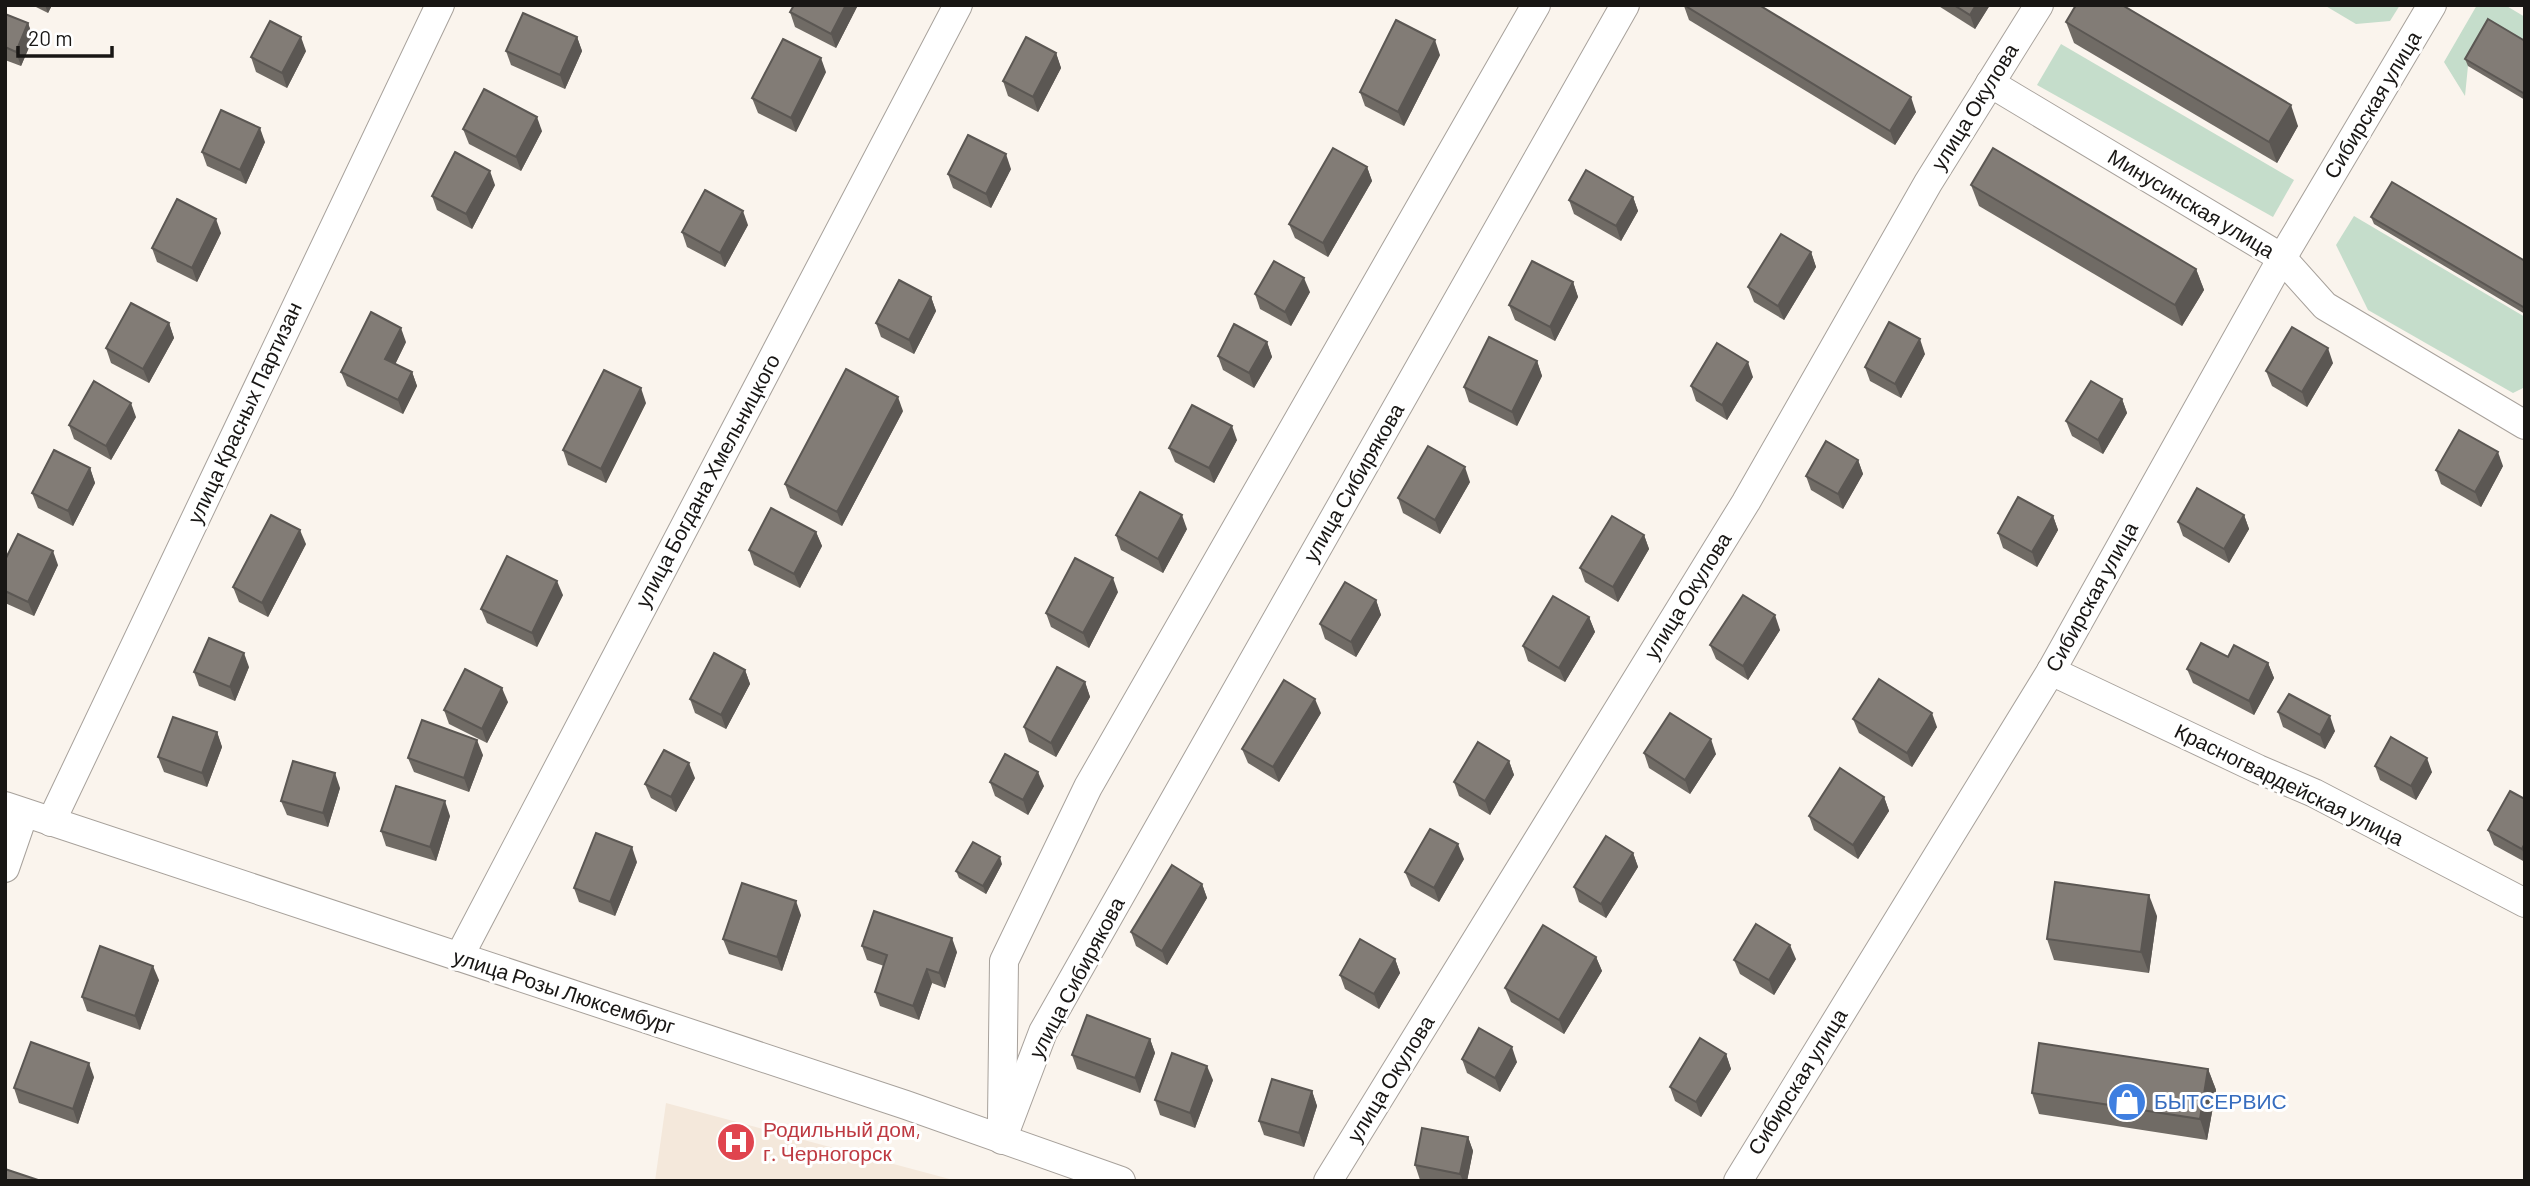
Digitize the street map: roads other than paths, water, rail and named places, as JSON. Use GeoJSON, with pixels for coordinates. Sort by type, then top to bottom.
{"type":"FeatureCollection","features":[{"type":"Feature","properties":{"kind":"street","name":"улица Красных Партизан"},"geometry":{"type":"LineString","coordinates":[[51,822],[440,5]]}},
{"type":"Feature","properties":{"kind":"street","name":"улица Богдана Хмельницкого"},"geometry":{"type":"LineString","coordinates":[[459,957],[958,5]]}},
{"type":"Feature","properties":{"kind":"street","name":"улица Сибирякова"},"geometry":{"type":"LineString","coordinates":[[1002,1140],[1003,961],[1088,787],[1536,5]]}},
{"type":"Feature","properties":{"kind":"street","name":"улица Сибирякова"},"geometry":{"type":"LineString","coordinates":[[1002,1140],[1043,1032],[1625,5]]}},
{"type":"Feature","properties":{"kind":"street","name":"улица Окулова"},"geometry":{"type":"LineString","coordinates":[[1328,1181],[1746,502],[1928,183],[2039,5]]}},
{"type":"Feature","properties":{"kind":"street","name":"Сибирская улица"},"geometry":{"type":"LineString","coordinates":[[1738,1181],[2051,671],[2282,258],[2432,5]]}},
{"type":"Feature","properties":{"kind":"street","name":"Минусинская улица"},"geometry":{"type":"LineString","coordinates":[[1990,83],[2282,258],[2325,306],[2525,425]]}},
{"type":"Feature","properties":{"kind":"street","name":"Красногвардейская улица"},"geometry":{"type":"LineString","coordinates":[[2051,671],[2314,793],[2525,903]]}},
{"type":"Feature","properties":{"kind":"street","name":"улица Розы Люксембург"},"geometry":{"type":"LineString","coordinates":[[15,809],[906,1105],[1121,1181]]}},
{"type":"Feature","properties":{"kind":"street"},"geometry":{"type":"LineString","coordinates":[[5,867],[15,809]]}},
{"type":"Feature","properties":{"kind":"place","name":"БЫТСЕРВИС"},"geometry":{"type":"Point","coordinates":[2127,1102]}},
{"type":"Feature","properties":{"kind":"place","name":"Родильный дом, г. Черногорск"},"geometry":{"type":"Point","coordinates":[736,1142]}}]}
